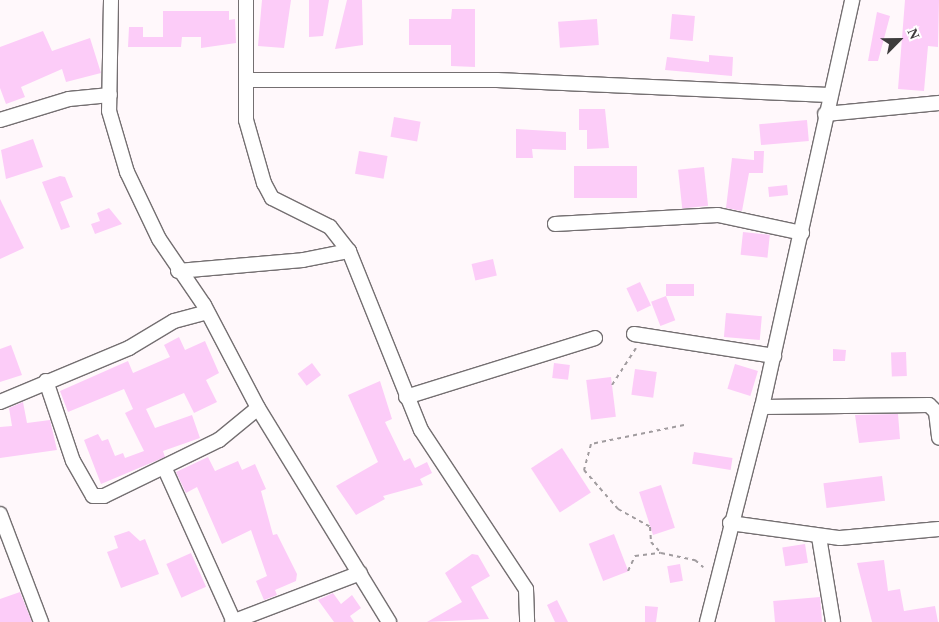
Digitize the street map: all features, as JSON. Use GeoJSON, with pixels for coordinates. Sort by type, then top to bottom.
{"type":"FeatureCollection","features":[{"type":"Feature","properties":{"kind":"street"},"geometry":{"type":"LineString","coordinates":[[111,0],[110,95],[112,131],[123,162],[178,271],[207,312],[258,408],[389,622]]}},
{"type":"Feature","properties":{"kind":"street"},"geometry":{"type":"LineString","coordinates":[[246,0],[246,120],[272,198],[330,226],[349,251],[406,397],[436,455],[526,589],[527,622]]}},
{"type":"Feature","properties":{"kind":"street"},"geometry":{"type":"LineString","coordinates":[[707,622],[730,523],[774,356],[802,232],[825,114],[852,0]]}},
{"type":"Feature","properties":{"kind":"street"},"geometry":{"type":"LineString","coordinates":[[247,80],[497,80],[829,96]]}},
{"type":"Feature","properties":{"kind":"street"},"geometry":{"type":"LineString","coordinates":[[0,120],[69,100],[110,95]]}},
{"type":"Feature","properties":{"kind":"street"},"geometry":{"type":"LineString","coordinates":[[825,114],[939,103]]}},
{"type":"Feature","properties":{"kind":"street"},"geometry":{"type":"LineString","coordinates":[[555,224],[718,215],[742,217],[802,232]]}},
{"type":"Feature","properties":{"kind":"street"},"geometry":{"type":"LineString","coordinates":[[178,271],[303,260],[349,251]]}},
{"type":"Feature","properties":{"kind":"street"},"geometry":{"type":"LineString","coordinates":[[0,402],[46,381],[129,348],[174,320],[207,312]]}},
{"type":"Feature","properties":{"kind":"street"},"geometry":{"type":"LineString","coordinates":[[638,334],[774,356]]}},
{"type":"Feature","properties":{"kind":"street"},"geometry":{"type":"LineString","coordinates":[[406,397],[595,338]]}},
{"type":"Feature","properties":{"kind":"street"},"geometry":{"type":"LineString","coordinates":[[46,381],[73,461],[93,496],[104,496],[164,469],[233,432],[258,408]]}},
{"type":"Feature","properties":{"kind":"street"},"geometry":{"type":"LineString","coordinates":[[762,406],[929,405],[936,412],[939,438]]}},
{"type":"Feature","properties":{"kind":"street"},"geometry":{"type":"LineString","coordinates":[[164,469],[233,622],[360,573]]}},
{"type":"Feature","properties":{"kind":"street"},"geometry":{"type":"LineString","coordinates":[[0,514],[41,622]]}},
{"type":"Feature","properties":{"kind":"street"},"geometry":{"type":"LineString","coordinates":[[730,523],[819,537],[889,536],[939,529]]}},
{"type":"Feature","properties":{"kind":"street"},"geometry":{"type":"LineString","coordinates":[[819,537],[833,622]]}},
{"type":"Feature","properties":{"kind":"path"},"geometry":{"type":"LineString","coordinates":[[612,385],[638,334]]}},
{"type":"Feature","properties":{"kind":"path"},"geometry":{"type":"LineString","coordinates":[[661,553],[651,542],[650,527],[618,509],[584,470],[584,458],[592,444],[612,436],[684,425]]}},
{"type":"Feature","properties":{"kind":"path"},"geometry":{"type":"LineString","coordinates":[[628,571],[635,556],[661,553],[695,560],[703,567]]}},
{"type":"Feature","properties":{"kind":"building"},"geometry":{"type":"Polygon","coordinates":[[[262,0],[291,0],[284,48],[258,46],[262,0]]]}},
{"type":"Feature","properties":{"kind":"building"},"geometry":{"type":"Polygon","coordinates":[[[309,0],[329,0],[323,36],[309,37],[309,0]]]}},
{"type":"Feature","properties":{"kind":"building"},"geometry":{"type":"Polygon","coordinates":[[[347,0],[362,0],[363,45],[335,49],[347,0]]]}},
{"type":"Feature","properties":{"kind":"building"},"geometry":{"type":"Polygon","coordinates":[[[905,0],[939,0],[938,47],[928,46],[924,91],[898,89],[905,0]]]}},
{"type":"Feature","properties":{"kind":"building"},"geometry":{"type":"Polygon","coordinates":[[[452,9],[475,9],[475,67],[451,66],[451,45],[409,45],[409,19],[451,19],[452,9]]]}},
{"type":"Feature","properties":{"kind":"building"},"geometry":{"type":"Polygon","coordinates":[[[163,11],[229,11],[229,20],[235,19],[236,43],[201,48],[201,37],[182,37],[181,47],[128,47],[129,27],[143,27],[143,37],[163,37],[163,11]]]}},
{"type":"Feature","properties":{"kind":"building"},"geometry":{"type":"Polygon","coordinates":[[[877,12],[890,16],[878,61],[868,61],[877,12]]]}},
{"type":"Feature","properties":{"kind":"building"},"geometry":{"type":"Polygon","coordinates":[[[672,14],[695,16],[693,41],[670,39],[672,14]]]}},
{"type":"Feature","properties":{"kind":"building"},"geometry":{"type":"Polygon","coordinates":[[[597,19],[599,45],[560,48],[558,22],[597,19]]]}},
{"type":"Feature","properties":{"kind":"building"},"geometry":{"type":"Polygon","coordinates":[[[43,31],[52,51],[90,38],[101,73],[66,82],[62,69],[21,87],[25,97],[6,104],[0,88],[0,47],[43,31]]]}},
{"type":"Feature","properties":{"kind":"building"},"geometry":{"type":"Polygon","coordinates":[[[709,55],[733,57],[732,76],[665,70],[667,57],[709,62],[709,55]]]}},
{"type":"Feature","properties":{"kind":"building"},"geometry":{"type":"Polygon","coordinates":[[[579,109],[605,109],[609,148],[587,149],[587,130],[579,130],[579,109]]]}},
{"type":"Feature","properties":{"kind":"building"},"geometry":{"type":"Polygon","coordinates":[[[394,117],[421,122],[417,141],[391,137],[394,117]]]}},
{"type":"Feature","properties":{"kind":"building"},"geometry":{"type":"Polygon","coordinates":[[[807,120],[809,141],[761,145],[759,124],[807,120]]]}},
{"type":"Feature","properties":{"kind":"building"},"geometry":{"type":"Polygon","coordinates":[[[516,129],[566,132],[566,150],[532,149],[533,158],[516,158],[516,129]]]}},
{"type":"Feature","properties":{"kind":"building"},"geometry":{"type":"Polygon","coordinates":[[[33,139],[43,167],[6,179],[1,150],[33,139]]]}},
{"type":"Feature","properties":{"kind":"building"},"geometry":{"type":"Polygon","coordinates":[[[359,151],[388,156],[384,179],[355,174],[359,151]]]}},
{"type":"Feature","properties":{"kind":"building"},"geometry":{"type":"Polygon","coordinates":[[[754,151],[764,151],[763,173],[749,173],[742,211],[726,208],[732,158],[754,160],[754,151]]]}},
{"type":"Feature","properties":{"kind":"building"},"geometry":{"type":"Polygon","coordinates":[[[574,166],[637,166],[637,198],[574,198],[574,166]]]}},
{"type":"Feature","properties":{"kind":"building"},"geometry":{"type":"Polygon","coordinates":[[[704,167],[708,206],[682,209],[678,170],[704,167]]]}},
{"type":"Feature","properties":{"kind":"building"},"geometry":{"type":"Polygon","coordinates":[[[60,176],[65,177],[73,197],[60,202],[70,227],[61,230],[42,182],[60,176]]]}},
{"type":"Feature","properties":{"kind":"building"},"geometry":{"type":"Polygon","coordinates":[[[787,185],[788,195],[769,197],[768,187],[787,185]]]}},
{"type":"Feature","properties":{"kind":"building"},"geometry":{"type":"Polygon","coordinates":[[[0,199],[24,248],[0,259],[0,199]]]}},
{"type":"Feature","properties":{"kind":"building"},"geometry":{"type":"Polygon","coordinates":[[[109,208],[122,224],[95,234],[91,224],[100,221],[97,213],[109,208]]]}},
{"type":"Feature","properties":{"kind":"building"},"geometry":{"type":"Polygon","coordinates":[[[743,232],[770,235],[767,258],[741,255],[743,232]]]}},
{"type":"Feature","properties":{"kind":"building"},"geometry":{"type":"Polygon","coordinates":[[[493,259],[497,276],[475,281],[472,264],[493,259]]]}},
{"type":"Feature","properties":{"kind":"building"},"geometry":{"type":"Polygon","coordinates":[[[640,282],[651,306],[637,312],[626,288],[640,282]]]}},
{"type":"Feature","properties":{"kind":"building"},"geometry":{"type":"Polygon","coordinates":[[[666,284],[694,284],[694,296],[666,296],[666,284]]]}},
{"type":"Feature","properties":{"kind":"building"},"geometry":{"type":"Polygon","coordinates":[[[666,296],[675,320],[660,326],[651,302],[666,296]]]}},
{"type":"Feature","properties":{"kind":"building"},"geometry":{"type":"Polygon","coordinates":[[[726,313],[762,316],[760,340],[724,337],[726,313]]]}},
{"type":"Feature","properties":{"kind":"building"},"geometry":{"type":"Polygon","coordinates":[[[179,337],[185,350],[205,341],[219,373],[206,380],[217,402],[194,413],[184,393],[146,409],[155,428],[192,415],[200,438],[163,451],[165,457],[101,484],[84,440],[98,434],[102,441],[108,439],[115,456],[123,453],[125,458],[144,451],[125,413],[133,409],[124,389],[68,412],[60,391],[128,361],[133,373],[170,357],[164,345],[179,337]]]}},
{"type":"Feature","properties":{"kind":"building"},"geometry":{"type":"Polygon","coordinates":[[[11,345],[22,375],[0,382],[0,349],[11,345]]]}},
{"type":"Feature","properties":{"kind":"building"},"geometry":{"type":"Polygon","coordinates":[[[833,349],[846,350],[845,361],[833,361],[833,349]]]}},
{"type":"Feature","properties":{"kind":"building"},"geometry":{"type":"Polygon","coordinates":[[[906,352],[907,376],[892,377],[891,353],[906,352]]]}},
{"type":"Feature","properties":{"kind":"building"},"geometry":{"type":"Polygon","coordinates":[[[312,363],[321,375],[307,386],[298,374],[312,363]]]}},
{"type":"Feature","properties":{"kind":"building"},"geometry":{"type":"Polygon","coordinates":[[[554,363],[570,365],[568,380],[552,378],[554,363]]]}},
{"type":"Feature","properties":{"kind":"building"},"geometry":{"type":"Polygon","coordinates":[[[735,364],[758,371],[750,396],[727,389],[735,364]]]}},
{"type":"Feature","properties":{"kind":"building"},"geometry":{"type":"Polygon","coordinates":[[[635,369],[657,372],[653,398],[631,395],[635,369]]]}},
{"type":"Feature","properties":{"kind":"building"},"geometry":{"type":"Polygon","coordinates":[[[611,377],[616,417],[591,420],[586,380],[611,377]]]}},
{"type":"Feature","properties":{"kind":"building"},"geometry":{"type":"Polygon","coordinates":[[[380,381],[392,419],[385,422],[404,461],[410,458],[415,468],[427,462],[432,473],[420,479],[423,485],[383,496],[385,499],[356,515],[336,486],[378,462],[348,395],[380,381]]]}},
{"type":"Feature","properties":{"kind":"building"},"geometry":{"type":"Polygon","coordinates":[[[23,402],[27,423],[50,420],[57,450],[0,458],[0,427],[12,426],[9,408],[23,402]]]}},
{"type":"Feature","properties":{"kind":"building"},"geometry":{"type":"Polygon","coordinates":[[[898,414],[900,439],[859,443],[855,415],[898,414]]]}},
{"type":"Feature","properties":{"kind":"building"},"geometry":{"type":"Polygon","coordinates":[[[562,448],[591,492],[560,513],[531,468],[562,448]]]}},
{"type":"Feature","properties":{"kind":"building"},"geometry":{"type":"Polygon","coordinates":[[[694,452],[733,458],[731,470],[692,464],[694,452]]]}},
{"type":"Feature","properties":{"kind":"building"},"geometry":{"type":"Polygon","coordinates":[[[208,457],[215,471],[238,461],[242,470],[255,464],[266,489],[261,491],[273,535],[277,534],[297,574],[296,581],[275,590],[277,595],[264,600],[256,581],[267,576],[251,530],[222,544],[197,487],[186,493],[184,489],[176,472],[208,457]]]}},
{"type":"Feature","properties":{"kind":"building"},"geometry":{"type":"Polygon","coordinates":[[[882,476],[885,501],[826,508],[823,483],[882,476]]]}},
{"type":"Feature","properties":{"kind":"building"},"geometry":{"type":"Polygon","coordinates":[[[661,485],[675,528],[653,535],[639,492],[661,485]]]}},
{"type":"Feature","properties":{"kind":"building"},"geometry":{"type":"Polygon","coordinates":[[[129,531],[140,541],[145,539],[159,574],[121,588],[107,552],[118,548],[114,536],[129,531]]]}},
{"type":"Feature","properties":{"kind":"building"},"geometry":{"type":"Polygon","coordinates":[[[614,534],[628,571],[603,581],[589,544],[614,534]]]}},
{"type":"Feature","properties":{"kind":"building"},"geometry":{"type":"Polygon","coordinates":[[[805,544],[808,563],[785,566],[782,548],[805,544]]]}},
{"type":"Feature","properties":{"kind":"building"},"geometry":{"type":"Polygon","coordinates":[[[191,553],[206,587],[181,598],[166,564],[191,553]]]}},
{"type":"Feature","properties":{"kind":"building"},"geometry":{"type":"Polygon","coordinates":[[[472,554],[478,555],[490,576],[471,587],[489,619],[427,622],[462,602],[445,573],[472,554]]]}},
{"type":"Feature","properties":{"kind":"building"},"geometry":{"type":"Polygon","coordinates":[[[884,560],[888,591],[900,589],[904,611],[935,606],[938,622],[872,622],[857,563],[884,560]]]}},
{"type":"Feature","properties":{"kind":"building"},"geometry":{"type":"Polygon","coordinates":[[[680,564],[683,581],[670,583],[667,566],[680,564]]]}},
{"type":"Feature","properties":{"kind":"building"},"geometry":{"type":"Polygon","coordinates":[[[20,592],[32,622],[0,622],[0,599],[20,592]]]}},
{"type":"Feature","properties":{"kind":"building"},"geometry":{"type":"Polygon","coordinates":[[[333,593],[341,604],[352,595],[361,608],[350,616],[354,622],[334,622],[318,600],[333,593]]]}},
{"type":"Feature","properties":{"kind":"building"},"geometry":{"type":"Polygon","coordinates":[[[820,597],[822,622],[775,622],[773,601],[820,597]]]}},
{"type":"Feature","properties":{"kind":"building"},"geometry":{"type":"Polygon","coordinates":[[[557,600],[568,622],[555,622],[547,605],[557,600]]]}},
{"type":"Feature","properties":{"kind":"building"},"geometry":{"type":"Polygon","coordinates":[[[645,606],[658,607],[656,622],[645,622],[645,606]]]}}]}
